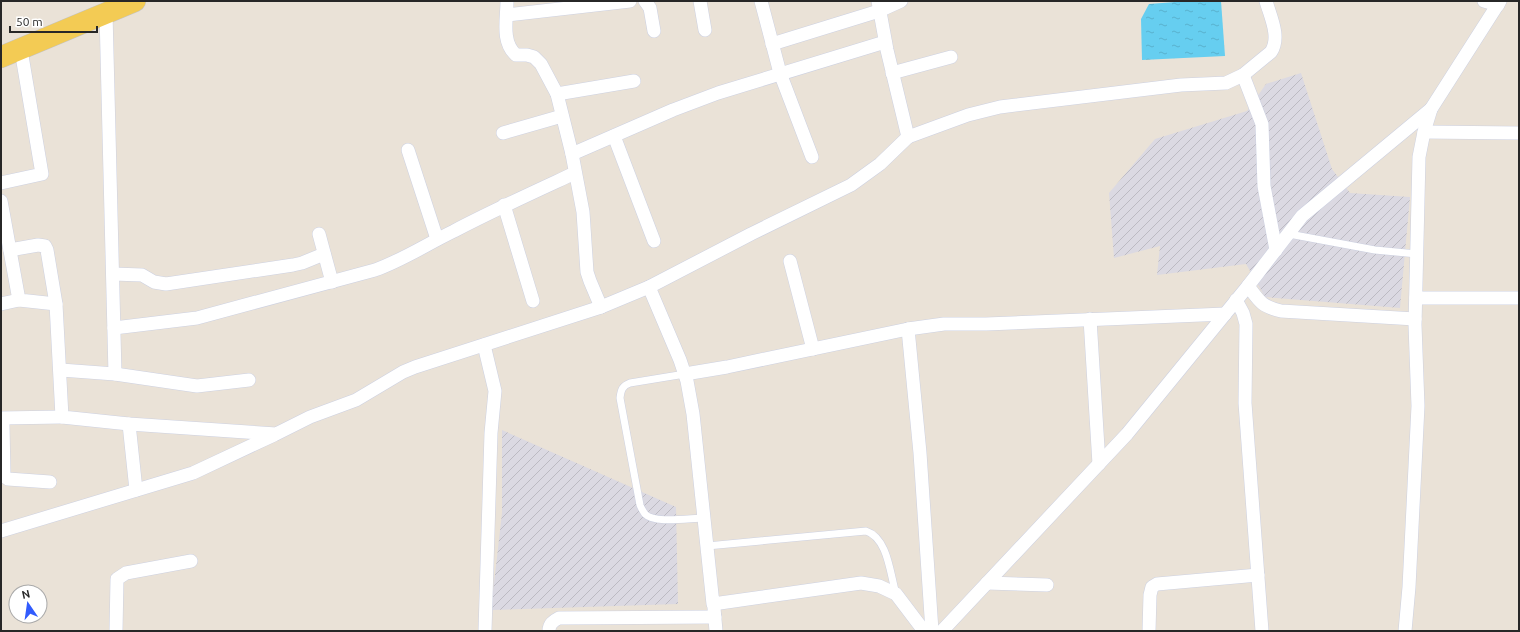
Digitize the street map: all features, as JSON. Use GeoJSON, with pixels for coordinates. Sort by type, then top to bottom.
{"type":"FeatureCollection","features":[{"type":"Feature","properties":{"kind":"main road"},"geometry":{"type":"LineString","coordinates":[[1,57],[21,50],[129,2]]}},
{"type":"Feature","properties":{"kind":"street"},"geometry":{"type":"LineString","coordinates":[[507,1],[506,40],[510,50],[516,55],[527,55],[534,57],[541,64],[557,94],[572,154],[583,212],[587,272],[601,307]]}},
{"type":"Feature","properties":{"kind":"street"},"geometry":{"type":"LineString","coordinates":[[507,15],[559,5],[630,1]]}},
{"type":"Feature","properties":{"kind":"street"},"geometry":{"type":"LineString","coordinates":[[644,1],[650,8],[654,31]]}},
{"type":"Feature","properties":{"kind":"street"},"geometry":{"type":"LineString","coordinates":[[700,1],[705,30]]}},
{"type":"Feature","properties":{"kind":"street"},"geometry":{"type":"LineString","coordinates":[[761,1],[780,73],[812,157]]}},
{"type":"Feature","properties":{"kind":"street"},"geometry":{"type":"LineString","coordinates":[[772,44],[879,6],[901,1]]}},
{"type":"Feature","properties":{"kind":"street"},"geometry":{"type":"LineString","coordinates":[[1,531],[193,473],[276,434],[310,416],[356,400],[415,367],[601,307],[649,287],[850,185],[880,164],[908,137],[968,115],[1000,106],[1181,85],[1226,83],[1243,75],[1275,47],[1276,40],[1266,1]]}},
{"type":"Feature","properties":{"kind":"street"},"geometry":{"type":"LineString","coordinates":[[1405,631],[1409,587],[1418,406],[1415,319],[1419,157],[1424,132],[1431,109],[1499,3],[1484,1]]}},
{"type":"Feature","properties":{"kind":"street"},"geometry":{"type":"LineString","coordinates":[[879,6],[885,42],[908,137]]}},
{"type":"Feature","properties":{"kind":"street"},"geometry":{"type":"LineString","coordinates":[[106,13],[115,374]]}},
{"type":"Feature","properties":{"kind":"street"},"geometry":{"type":"LineString","coordinates":[[572,154],[673,110],[718,93],[885,42]]}},
{"type":"Feature","properties":{"kind":"street"},"geometry":{"type":"LineString","coordinates":[[1,183],[42,174],[21,50]]}},
{"type":"Feature","properties":{"kind":"street"},"geometry":{"type":"LineString","coordinates":[[892,73],[952,57]]}},
{"type":"Feature","properties":{"kind":"street"},"geometry":{"type":"LineString","coordinates":[[1243,75],[1262,124],[1264,186],[1276,250]]}},
{"type":"Feature","properties":{"kind":"street"},"geometry":{"type":"LineString","coordinates":[[557,94],[634,81]]}},
{"type":"Feature","properties":{"kind":"street"},"geometry":{"type":"LineString","coordinates":[[942,631],[1127,434],[1248,286],[1302,216],[1431,109]]}},
{"type":"Feature","properties":{"kind":"street"},"geometry":{"type":"LineString","coordinates":[[503,133],[562,116]]}},
{"type":"Feature","properties":{"kind":"street"},"geometry":{"type":"LineString","coordinates":[[1424,132],[1519,133]]}},
{"type":"Feature","properties":{"kind":"street"},"geometry":{"type":"LineString","coordinates":[[614,136],[654,241]]}},
{"type":"Feature","properties":{"kind":"street"},"geometry":{"type":"LineString","coordinates":[[408,150],[437,239]]}},
{"type":"Feature","properties":{"kind":"street"},"geometry":{"type":"LineString","coordinates":[[114,328],[197,318],[390,265],[504,205],[575,173]]}},
{"type":"Feature","properties":{"kind":"street"},"geometry":{"type":"LineString","coordinates":[[1,202],[19,300]]}},
{"type":"Feature","properties":{"kind":"street"},"geometry":{"type":"LineString","coordinates":[[504,205],[533,301]]}},
{"type":"Feature","properties":{"kind":"street"},"geometry":{"type":"LineString","coordinates":[[318,234],[332,282]]}},
{"type":"Feature","properties":{"kind":"street"},"geometry":{"type":"LineString","coordinates":[[10,250],[38,245],[45,246],[47,250],[56,304],[61,370],[62,417]]}},
{"type":"Feature","properties":{"kind":"street"},"geometry":{"type":"LineString","coordinates":[[113,274],[142,275],[154,282],[166,284],[292,265],[302,263],[324,254]]}},
{"type":"Feature","properties":{"kind":"street"},"geometry":{"type":"LineString","coordinates":[[790,261],[813,349]]}},
{"type":"Feature","properties":{"kind":"street"},"geometry":{"type":"LineString","coordinates":[[1248,286],[1260,303],[1269,308],[1281,311],[1415,319]]}},
{"type":"Feature","properties":{"kind":"street"},"geometry":{"type":"LineString","coordinates":[[649,287],[680,360],[693,414],[716,631]]}},
{"type":"Feature","properties":{"kind":"street"},"geometry":{"type":"LineString","coordinates":[[1416,298],[1519,298]]}},
{"type":"Feature","properties":{"kind":"street"},"geometry":{"type":"LineString","coordinates":[[1,304],[19,300],[56,304]]}},
{"type":"Feature","properties":{"kind":"street"},"geometry":{"type":"LineString","coordinates":[[1236,300],[1243,313],[1246,324],[1245,403],[1262,631]]}},
{"type":"Feature","properties":{"kind":"street"},"geometry":{"type":"LineString","coordinates":[[684,374],[727,367],[908,329],[944,324],[986,324],[1225,314]]}},
{"type":"Feature","properties":{"kind":"street"},"geometry":{"type":"LineString","coordinates":[[1090,319],[1099,464]]}},
{"type":"Feature","properties":{"kind":"street"},"geometry":{"type":"LineString","coordinates":[[908,329],[920,453],[932,631]]}},
{"type":"Feature","properties":{"kind":"street"},"geometry":{"type":"LineString","coordinates":[[484,345],[495,390],[491,433],[485,631]]}},
{"type":"Feature","properties":{"kind":"street"},"geometry":{"type":"LineString","coordinates":[[61,370],[115,374],[197,386],[249,380]]}},
{"type":"Feature","properties":{"kind":"street"},"geometry":{"type":"LineString","coordinates":[[50,482],[8,480],[4,476],[3,425],[1,419],[62,417],[129,424],[276,434]]}},
{"type":"Feature","properties":{"kind":"street"},"geometry":{"type":"LineString","coordinates":[[129,424],[136,490]]}},
{"type":"Feature","properties":{"kind":"street"},"geometry":{"type":"LineString","coordinates":[[116,631],[117,579],[126,573],[191,561]]}},
{"type":"Feature","properties":{"kind":"street"},"geometry":{"type":"LineString","coordinates":[[1149,631],[1150,595],[1152,586],[1157,584],[1258,575]]}},
{"type":"Feature","properties":{"kind":"street"},"geometry":{"type":"LineString","coordinates":[[549,631],[549,627],[559,618],[714,611],[861,583],[879,586],[896,594],[924,631]]}},
{"type":"Feature","properties":{"kind":"street"},"geometry":{"type":"LineString","coordinates":[[987,583],[1047,585]]}},
{"type":"Feature","properties":{"kind":"lane"},"geometry":{"type":"LineString","coordinates":[[1288,234],[1375,250],[1417,254]]}},
{"type":"Feature","properties":{"kind":"lane"},"geometry":{"type":"LineString","coordinates":[[684,374],[624,385],[621,390],[620,398],[640,505],[645,514],[651,518],[659,520],[704,518]]}},
{"type":"Feature","properties":{"kind":"lane"},"geometry":{"type":"LineString","coordinates":[[707,546],[866,531],[873,533],[880,540],[885,551],[896,594]]}},
{"type":"Feature","properties":{"kind":"shaded area"},"geometry":{"type":"Polygon","coordinates":[[[1301,73],[1332,169],[1350,193],[1410,197],[1400,308],[1265,297],[1246,264],[1157,275],[1160,246],[1114,258],[1109,193],[1155,139],[1247,111],[1266,84],[1301,73]]]}},
{"type":"Feature","properties":{"kind":"shaded area"},"geometry":{"type":"Polygon","coordinates":[[[502,430],[676,507],[678,604],[491,610],[502,513],[502,430]]]}},
{"type":"Feature","properties":{"kind":"water"},"geometry":{"type":"Polygon","coordinates":[[[1188,1],[1221,1],[1225,56],[1142,60],[1141,19],[1149,4],[1188,1]]]}}]}
